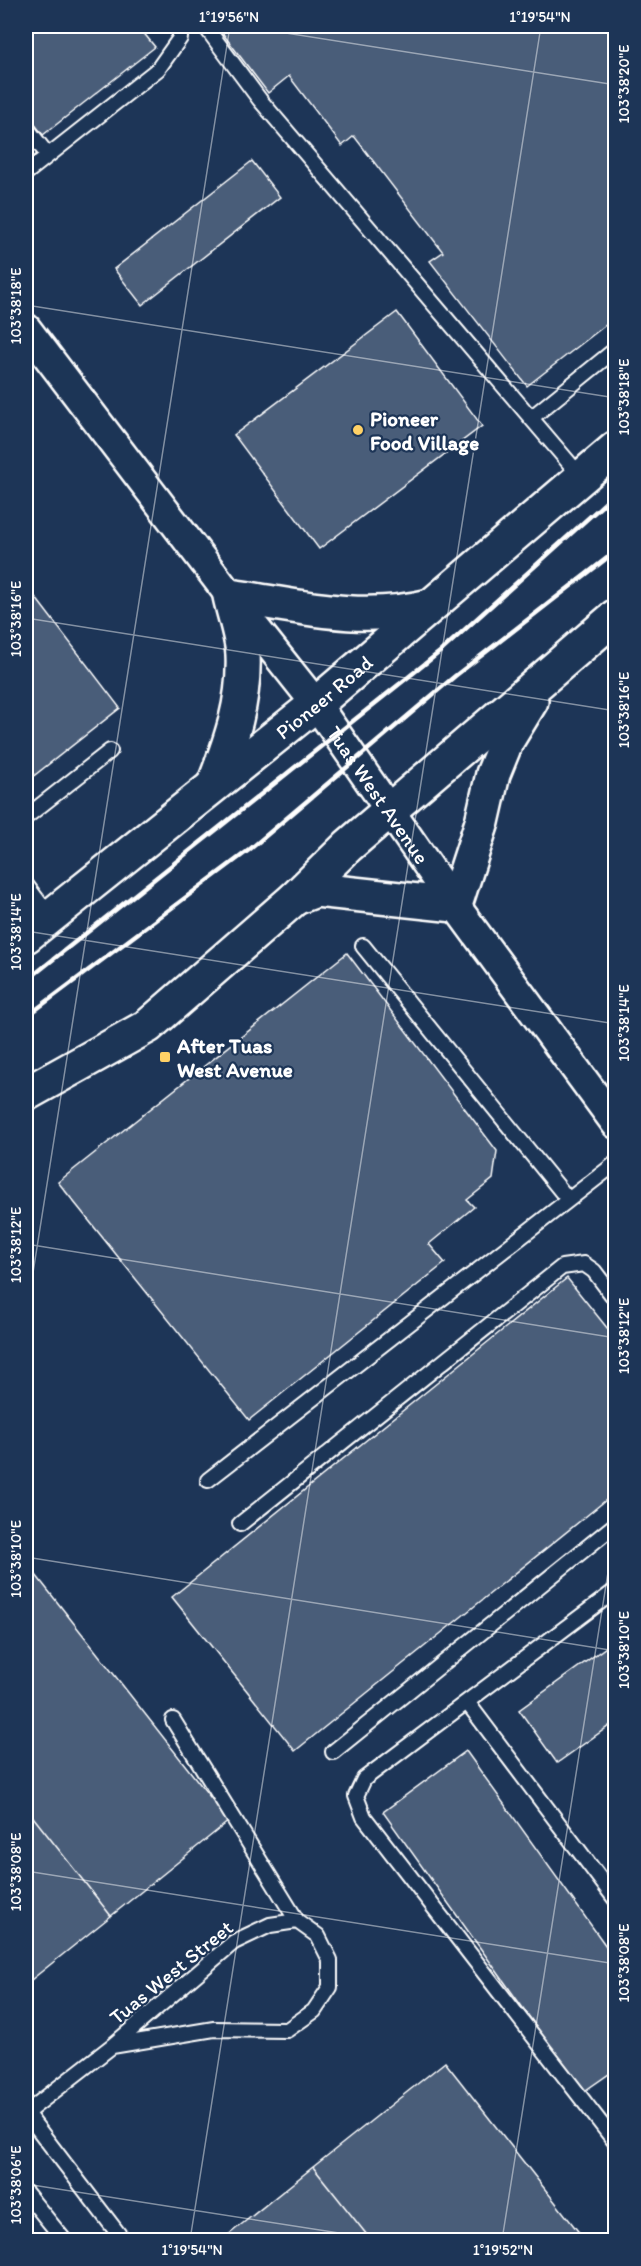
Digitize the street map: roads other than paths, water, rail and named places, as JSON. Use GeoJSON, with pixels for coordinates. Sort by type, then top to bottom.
{"type":"FeatureCollection","features":[{"type":"Feature","properties":{"kind":"street","name":"Tuas West Avenue"},"geometry":{"type":"LineString","coordinates":[[26,328],[230,596],[316,704],[391,809],[404,833],[455,905],[615,1124]]}},
{"type":"Feature","properties":{"kind":"street","name":"Pioneer Road"},"geometry":{"type":"LineString","coordinates":[[38,927],[316,704],[615,448]]}},
{"type":"Feature","properties":{"kind":"street"},"geometry":{"type":"LineString","coordinates":[[214,784],[233,736],[242,699],[243,653],[230,596],[349,614],[397,614],[430,606]]}},
{"type":"Feature","properties":{"kind":"street"},"geometry":{"type":"LineString","coordinates":[[26,1094],[148,1026],[295,898],[348,846],[615,616]]}},
{"type":"Feature","properties":{"kind":"street"},"geometry":{"type":"LineString","coordinates":[[295,898],[316,890],[455,905],[482,822],[493,774],[506,742],[549,671]]}},
{"type":"Feature","properties":{"kind":"lane"},"geometry":{"type":"LineString","coordinates":[[26,173],[47,154],[158,69],[180,38],[180,26]]}},
{"type":"Feature","properties":{"kind":"lane"},"geometry":{"type":"LineString","coordinates":[[205,26],[260,100],[582,478]]}},
{"type":"Feature","properties":{"kind":"lane"},"geometry":{"type":"LineString","coordinates":[[26,127],[47,154]]}},
{"type":"Feature","properties":{"kind":"lane"},"geometry":{"type":"LineString","coordinates":[[531,418],[615,349]]}},
{"type":"Feature","properties":{"kind":"lane"},"geometry":{"type":"LineString","coordinates":[[26,817],[110,751]]}},
{"type":"Feature","properties":{"kind":"lane"},"geometry":{"type":"LineString","coordinates":[[26,885],[38,927]]}},
{"type":"Feature","properties":{"kind":"lane"},"geometry":{"type":"LineString","coordinates":[[363,946],[567,1198]]}},
{"type":"Feature","properties":{"kind":"lane"},"geometry":{"type":"LineString","coordinates":[[208,1480],[615,1162]]}},
{"type":"Feature","properties":{"kind":"lane"},"geometry":{"type":"LineString","coordinates":[[240,1524],[562,1268],[584,1264],[594,1272],[615,1300]]}},
{"type":"Feature","properties":{"kind":"lane"},"geometry":{"type":"LineString","coordinates":[[333,1752],[615,1524]]}},
{"type":"Feature","properties":{"kind":"lane"},"geometry":{"type":"LineString","coordinates":[[615,1590],[364,1779],[356,1796],[357,1804],[364,1817],[615,2143]]}},
{"type":"Feature","properties":{"kind":"lane"},"geometry":{"type":"LineString","coordinates":[[467,1702],[615,1900]]}},
{"type":"Feature","properties":{"kind":"lane"},"geometry":{"type":"LineString","coordinates":[[173,1720],[297,1921]]}},
{"type":"Feature","properties":{"kind":"lane","name":"Tuas West Street"},"geometry":{"type":"LineString","coordinates":[[26,2113],[112,2046],[234,1942],[270,1925],[297,1921],[318,1936],[330,1960],[330,1987],[315,2011],[287,2030],[214,2029],[112,2046]]}},
{"type":"Feature","properties":{"kind":"lane"},"geometry":{"type":"LineString","coordinates":[[26,2113],[123,2241]]}},
{"type":"Feature","properties":{"kind":"lane"},"geometry":{"type":"LineString","coordinates":[[27,2198],[64,2241]]}},
{"type":"Feature","properties":{"kind":"railway"},"geometry":{"type":"LineString","coordinates":[[26,981],[441,651],[616,493]]}},
{"type":"Feature","properties":{"kind":"railway"},"geometry":{"type":"LineString","coordinates":[[26,1017],[249,850],[455,676],[616,551]]}},
{"type":"Feature","properties":{"kind":"place","name":"Pioneer Food Village"},"geometry":{"type":"Point","coordinates":[358,430]}},
{"type":"Feature","properties":{"kind":"place","name":"After Tuas West Avenue"},"geometry":{"type":"Point","coordinates":[165,1057]}}]}
